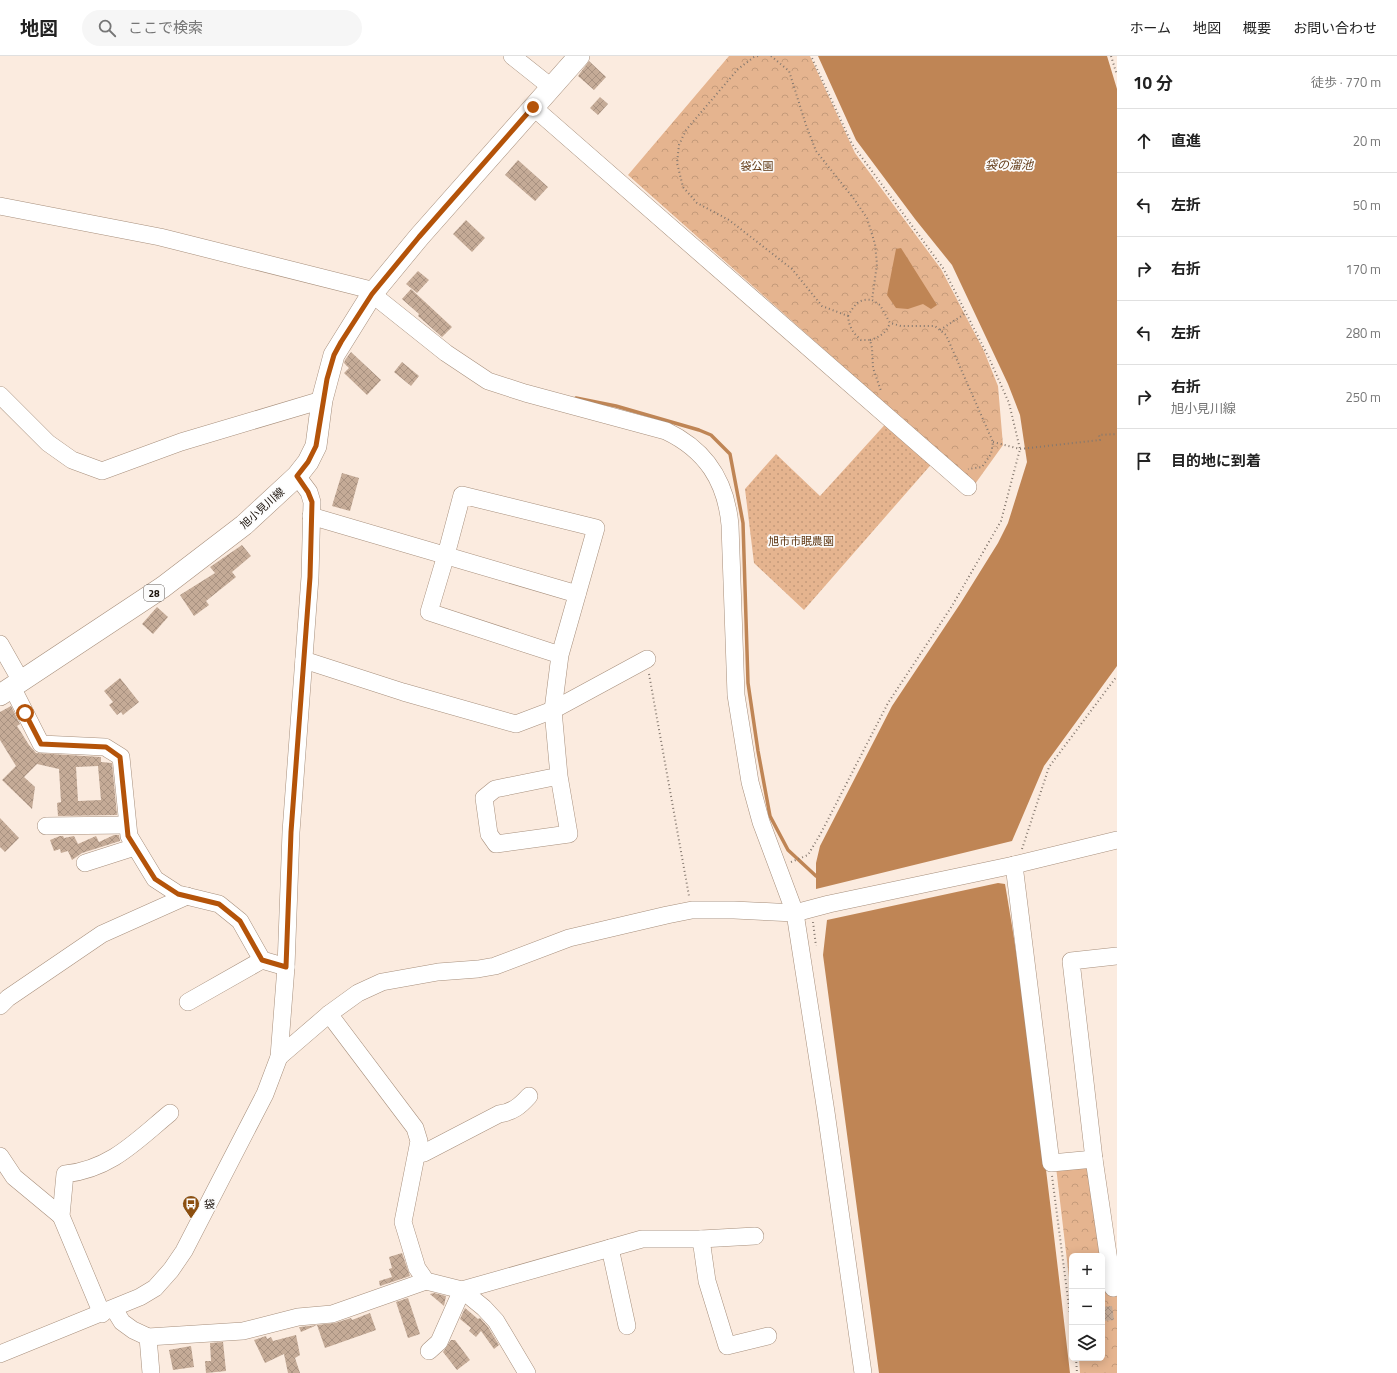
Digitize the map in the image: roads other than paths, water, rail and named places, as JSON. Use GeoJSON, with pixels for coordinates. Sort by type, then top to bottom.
{"type":"FeatureCollection","features":[{"type":"Feature","properties":{"kind":"main road","name":"旭小見川線"},"geometry":{"type":"LineString","coordinates":[[11,688],[185,571],[244,525],[297,476],[308,462],[316,446],[322,400],[334,355],[373,293],[419,237],[579,56]]}},
{"type":"Feature","properties":{"kind":"street"},"geometry":{"type":"LineString","coordinates":[[512,56],[551,87]]}},
{"type":"Feature","properties":{"kind":"street"},"geometry":{"type":"LineString","coordinates":[[533,107],[968,487]]}},
{"type":"Feature","properties":{"kind":"street"},"geometry":{"type":"LineString","coordinates":[[0,206],[160,237],[373,293],[446,353],[488,381],[525,394],[666,430],[684,439],[708,462],[723,490],[728,507],[736,695],[750,782],[761,822],[795,914],[827,1120],[863,1373]]}},
{"type":"Feature","properties":{"kind":"street"},"geometry":{"type":"LineString","coordinates":[[0,395],[48,443],[72,460],[102,471],[181,442],[322,400]]}},
{"type":"Feature","properties":{"kind":"street"},"geometry":{"type":"LineString","coordinates":[[0,1354],[140,1298],[155,1288],[171,1270],[184,1251],[265,1094],[279,1057],[286,967],[291,832],[310,577],[312,502],[308,492],[297,476]]}},
{"type":"Feature","properties":{"kind":"street"},"geometry":{"type":"LineString","coordinates":[[559,776],[495,789],[484,798],[489,834],[496,844],[569,834],[559,776],[552,710],[560,655],[596,528],[462,494],[429,612],[560,655]]}},
{"type":"Feature","properties":{"kind":"street"},"geometry":{"type":"LineString","coordinates":[[311,516],[578,594]]}},
{"type":"Feature","properties":{"kind":"street"},"geometry":{"type":"LineString","coordinates":[[0,644],[11,688],[41,744],[106,747],[120,757],[128,836],[155,879],[178,894],[219,904],[240,921],[262,960],[286,967]]}},
{"type":"Feature","properties":{"kind":"street"},"geometry":{"type":"LineString","coordinates":[[304,660],[403,692],[516,724],[552,710],[646,659]]}},
{"type":"Feature","properties":{"kind":"street"},"geometry":{"type":"LineString","coordinates":[[46,826],[126,825]]}},
{"type":"Feature","properties":{"kind":"street"},"geometry":{"type":"LineString","coordinates":[[279,1057],[329,1014],[358,993],[382,982],[438,972],[478,969],[495,966],[569,938],[692,910],[734,910],[795,914],[829,904],[1017,860],[1117,840]]}},
{"type":"Feature","properties":{"kind":"street"},"geometry":{"type":"LineString","coordinates":[[85,863],[135,847]]}},
{"type":"Feature","properties":{"kind":"street"},"geometry":{"type":"LineString","coordinates":[[1017,860],[1051,1163],[1094,1159]]}},
{"type":"Feature","properties":{"kind":"street"},"geometry":{"type":"LineString","coordinates":[[0,1006],[8,998],[102,934],[187,896]]}},
{"type":"Feature","properties":{"kind":"street"},"geometry":{"type":"LineString","coordinates":[[1117,956],[1071,961],[1094,1159],[1113,1288],[1117,1287]]}},
{"type":"Feature","properties":{"kind":"street"},"geometry":{"type":"LineString","coordinates":[[188,1002],[262,960]]}},
{"type":"Feature","properties":{"kind":"street"},"geometry":{"type":"LineString","coordinates":[[329,1014],[415,1128],[419,1141],[405,1204],[403,1222],[417,1268],[426,1281]]}},
{"type":"Feature","properties":{"kind":"street"},"geometry":{"type":"LineString","coordinates":[[417,1154],[424,1153],[499,1114],[508,1113],[518,1108],[530,1096]]}},
{"type":"Feature","properties":{"kind":"street"},"geometry":{"type":"LineString","coordinates":[[61,1216],[65,1174],[83,1172],[114,1159],[170,1113]]}},
{"type":"Feature","properties":{"kind":"street"},"geometry":{"type":"LineString","coordinates":[[0,1156],[14,1177],[61,1216],[108,1311],[133,1330],[148,1337],[243,1330],[298,1317],[332,1314],[426,1281],[462,1290],[484,1308],[496,1321],[527,1373]]}},
{"type":"Feature","properties":{"kind":"street"},"geometry":{"type":"LineString","coordinates":[[429,1351],[438,1342],[462,1290],[642,1239],[701,1239],[755,1236]]}},
{"type":"Feature","properties":{"kind":"street"},"geometry":{"type":"LineString","coordinates":[[701,1239],[707,1281],[727,1346],[768,1336]]}},
{"type":"Feature","properties":{"kind":"street"},"geometry":{"type":"LineString","coordinates":[[610,1248],[626,1326]]}},
{"type":"Feature","properties":{"kind":"street"},"geometry":{"type":"LineString","coordinates":[[148,1337],[150,1373]]}},
{"type":"Feature","properties":{"kind":"water","name":"袋の溜池"},"geometry":{"type":"Polygon","coordinates":[[[818,56],[1107,56],[1117,89],[1117,666],[1044,766],[1012,841],[816,889],[816,863],[820,846],[892,706],[960,604],[998,543],[1008,523],[1027,462],[1020,415],[1008,384],[952,265],[915,219],[856,140],[818,56]]]}},
{"type":"Feature","properties":{"kind":"water"},"geometry":{"type":"Polygon","coordinates":[[[901,248],[937,305],[931,309],[923,304],[908,309],[896,308],[887,295],[896,249],[901,248]]]}},
{"type":"Feature","properties":{"kind":"water"},"geometry":{"type":"Polygon","coordinates":[[[998,883],[1005,884],[1024,1006],[1041,1128],[1070,1373],[879,1373],[823,955],[827,920],[998,883]]]}},
{"type":"Feature","properties":{"kind":"waterway"},"geometry":{"type":"LineString","coordinates":[[576,398],[616,406],[699,430],[711,435],[730,454],[743,523],[748,683],[758,751],[770,816],[788,850],[816,876]]}},
{"type":"Feature","properties":{"kind":"place","name":"袋"},"geometry":{"type":"Point","coordinates":[191,1219]}},
{"type":"Feature","properties":{"kind":"park label","name":"袋公園"},"geometry":{"type":"Point","coordinates":[757,166]}},
{"type":"Feature","properties":{"kind":"park label","name":"旭市市眠農園"},"geometry":{"type":"Point","coordinates":[801,541]}}]}
